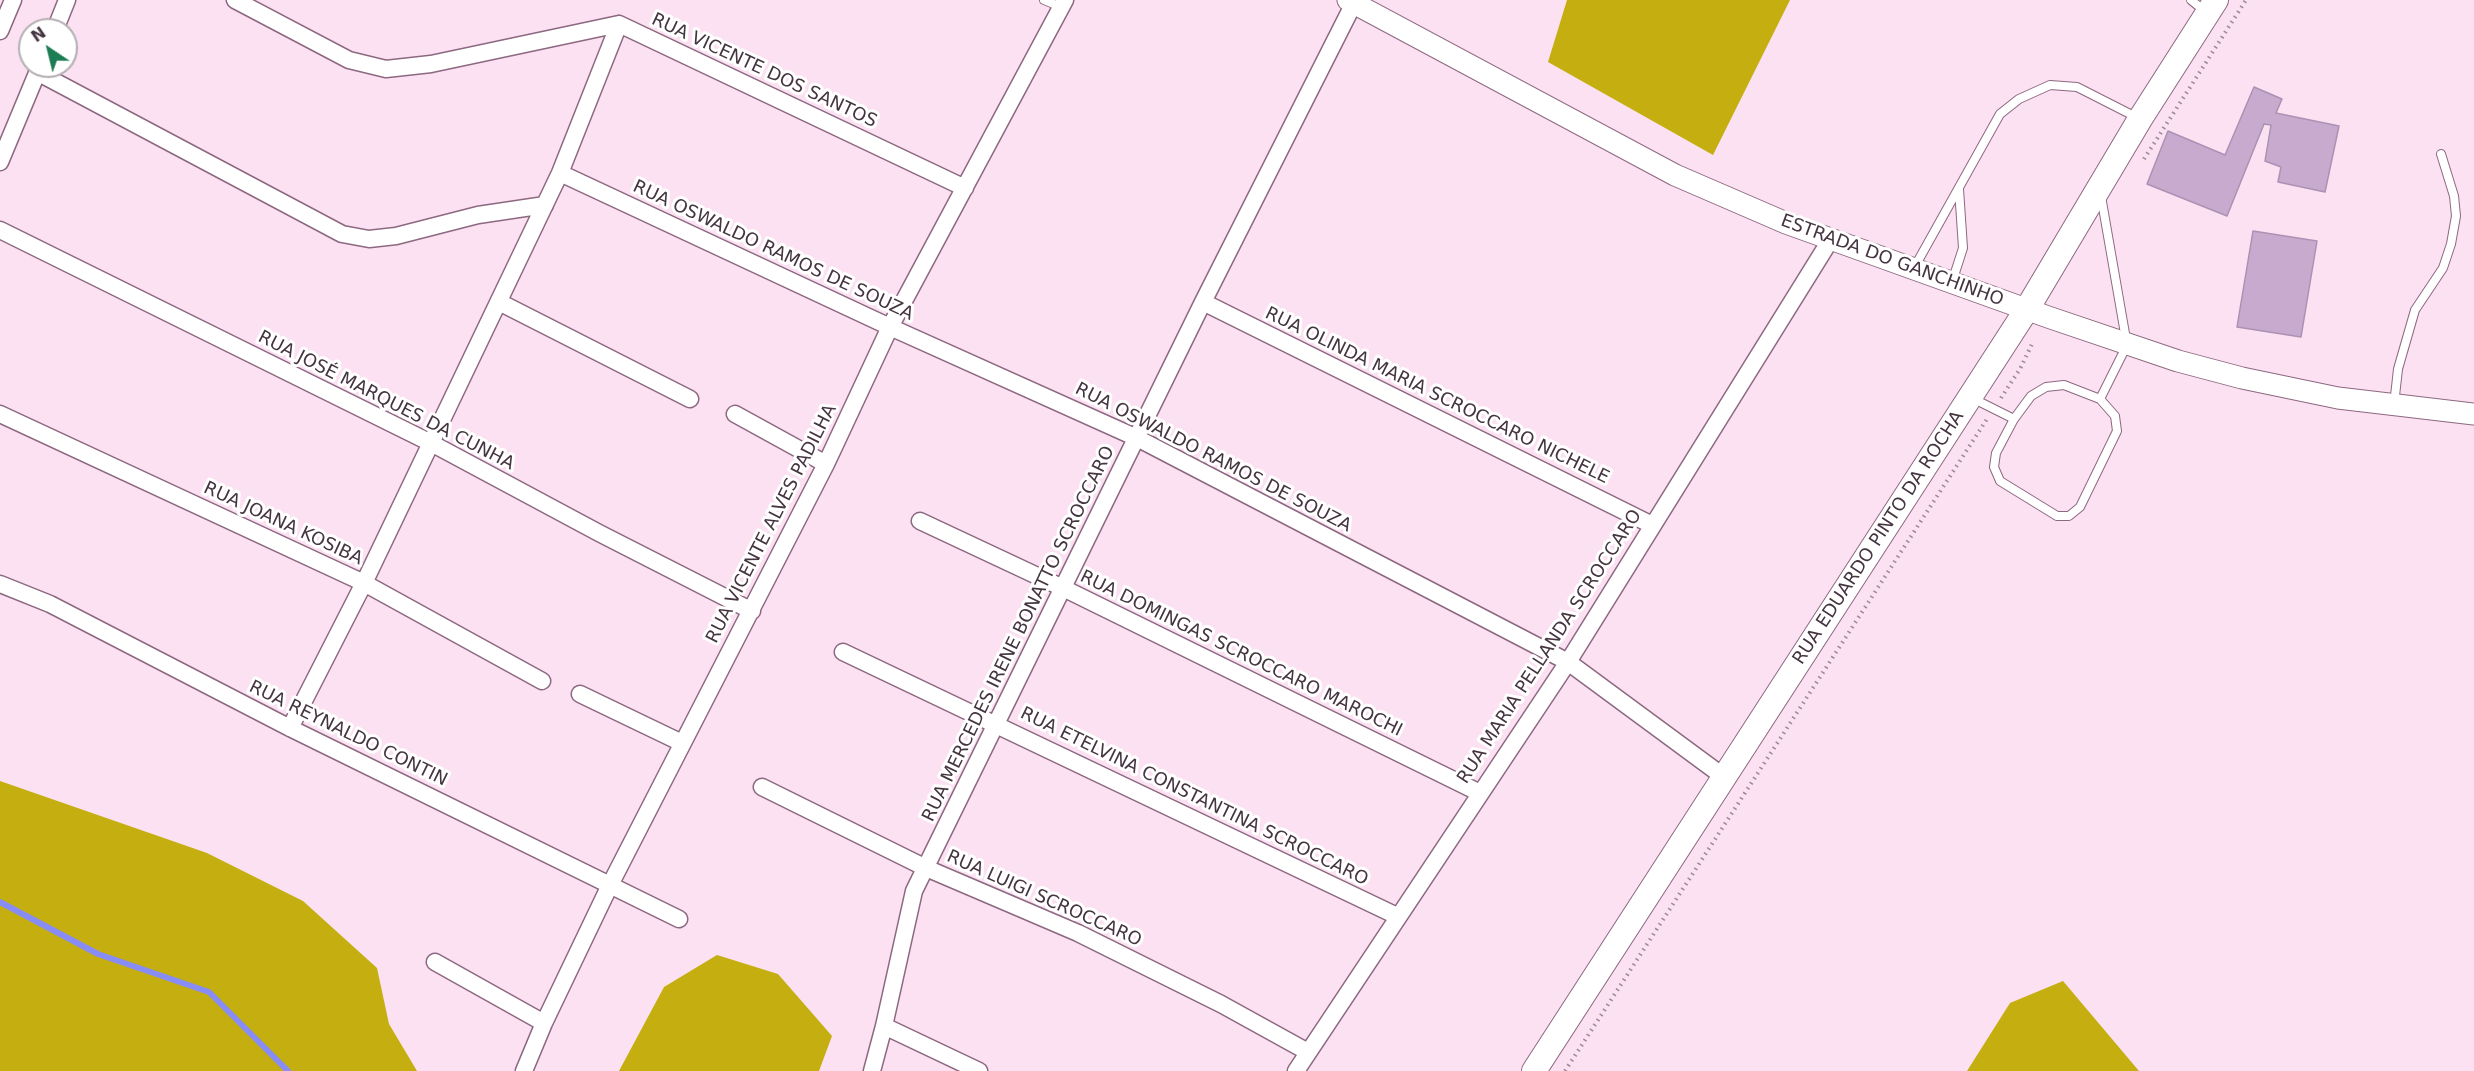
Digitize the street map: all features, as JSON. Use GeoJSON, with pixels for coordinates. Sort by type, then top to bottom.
{"type":"FeatureCollection","features":[{"type":"Feature","properties":{"kind":"main road","name":"RUA EDUARDO PINTO DA ROCHA"},"geometry":{"type":"LineString","coordinates":[[1534,1071],[2026,309],[2140,119],[2205,4]]}},
{"type":"Feature","properties":{"kind":"street"},"geometry":{"type":"LineString","coordinates":[[0,31],[13,0]]}},
{"type":"Feature","properties":{"kind":"street"},"geometry":{"type":"LineString","coordinates":[[60,18],[67,0]]}},
{"type":"Feature","properties":{"kind":"street"},"geometry":{"type":"LineString","coordinates":[[235,0],[349,60],[386,69],[431,64],[619,24]]}},
{"type":"Feature","properties":{"kind":"street","name":"ESTRADA DO GANCHINHO"},"geometry":{"type":"LineString","coordinates":[[1352,1],[1675,175],[1754,210],[1831,239],[2127,345],[2242,378],[2338,398],[2474,414]]}},
{"type":"Feature","properties":{"kind":"street","name":"RUA MERCEDES IRENE BONATTO SCROCCARO"},"geometry":{"type":"LineString","coordinates":[[872,1071],[914,891],[1352,1]]}},
{"type":"Feature","properties":{"kind":"street","name":"RUA VICENTE ALVES PADILHA"},"geometry":{"type":"LineString","coordinates":[[524,1071],[544,1023],[610,885],[826,464],[890,327],[1063,4]]}},
{"type":"Feature","properties":{"kind":"street"},"geometry":{"type":"LineString","coordinates":[[290,728],[364,583],[560,173],[619,24]]}},
{"type":"Feature","properties":{"kind":"street","name":"RUA VICENTE DOS SANTOS"},"geometry":{"type":"LineString","coordinates":[[619,24],[965,188]]}},
{"type":"Feature","properties":{"kind":"street"},"geometry":{"type":"LineString","coordinates":[[0,162],[35,78]]}},
{"type":"Feature","properties":{"kind":"street"},"geometry":{"type":"LineString","coordinates":[[56,78],[342,234],[369,239],[396,236],[478,214],[545,205]]}},
{"type":"Feature","properties":{"kind":"street","name":"RUA OSWALDO RAMOS DE SOUZA"},"geometry":{"type":"LineString","coordinates":[[560,173],[890,327],[1137,438],[1568,662],[1724,777]]}},
{"type":"Feature","properties":{"kind":"street","name":"RUA JOSÉ MARQUES DA CUNHA"},"geometry":{"type":"LineString","coordinates":[[0,230],[431,443],[598,533],[752,611]]}},
{"type":"Feature","properties":{"kind":"street","name":"RUA MARIA PELLANDA SCROCCARO"},"geometry":{"type":"LineString","coordinates":[[1296,1071],[1568,662],[1831,239]]}},
{"type":"Feature","properties":{"kind":"street"},"geometry":{"type":"LineString","coordinates":[[499,302],[690,399]]}},
{"type":"Feature","properties":{"kind":"street","name":"RUA OLINDA MARIA SCROCCARO NICHELE"},"geometry":{"type":"LineString","coordinates":[[1203,302],[1652,525]]}},
{"type":"Feature","properties":{"kind":"street","name":"RUA JOANA KOSIBA"},"geometry":{"type":"LineString","coordinates":[[0,414],[364,583],[542,681]]}},
{"type":"Feature","properties":{"kind":"street"},"geometry":{"type":"LineString","coordinates":[[735,414],[826,464]]}},
{"type":"Feature","properties":{"kind":"street","name":"RUA DOMINGAS SCROCCARO MAROCHI"},"geometry":{"type":"LineString","coordinates":[[920,521],[1063,588],[1480,793]]}},
{"type":"Feature","properties":{"kind":"street","name":"RUA REYNALDO CONTIN"},"geometry":{"type":"LineString","coordinates":[[0,584],[50,604],[290,728],[680,919]]}},
{"type":"Feature","properties":{"kind":"street","name":"RUA ETELVINA CONSTANTINA SCROCCARO"},"geometry":{"type":"LineString","coordinates":[[843,652],[1397,916]]}},
{"type":"Feature","properties":{"kind":"street"},"geometry":{"type":"LineString","coordinates":[[580,694],[682,744]]}},
{"type":"Feature","properties":{"kind":"street","name":"RUA LUIGI SCROCCARO"},"geometry":{"type":"LineString","coordinates":[[762,787],[926,868],[1078,933],[1221,1004],[1308,1052]]}},
{"type":"Feature","properties":{"kind":"street"},"geometry":{"type":"LineString","coordinates":[[435,962],[544,1023]]}},
{"type":"Feature","properties":{"kind":"street"},"geometry":{"type":"LineString","coordinates":[[884,1026],[979,1071]]}},
{"type":"Feature","properties":{"kind":"lane"},"geometry":{"type":"LineString","coordinates":[[1044,0],[1063,4]]}},
{"type":"Feature","properties":{"kind":"lane"},"geometry":{"type":"LineString","coordinates":[[1914,269],[2000,114],[2019,99],[2050,86],[2078,87],[2140,119]]}},
{"type":"Feature","properties":{"kind":"lane"},"geometry":{"type":"LineString","coordinates":[[2394,406],[2398,369],[2415,310],[2443,268],[2451,244],[2456,216],[2454,196],[2441,153]]}},
{"type":"Feature","properties":{"kind":"lane"},"geometry":{"type":"LineString","coordinates":[[2099,186],[2127,345],[2100,399]]}},
{"type":"Feature","properties":{"kind":"lane"},"geometry":{"type":"LineString","coordinates":[[1952,283],[1963,248],[1959,188]]}},
{"type":"Feature","properties":{"kind":"lane"},"geometry":{"type":"LineString","coordinates":[[2064,385],[2100,399],[2115,416],[2117,432],[2080,507],[2069,516],[2057,516],[2000,480],[1994,467],[1996,453],[2014,419],[2031,396],[2046,387],[2064,385]]}},
{"type":"Feature","properties":{"kind":"lane"},"geometry":{"type":"LineString","coordinates":[[1970,397],[2014,419]]}},
{"type":"Feature","properties":{"kind":"path"},"geometry":{"type":"LineString","coordinates":[[2138,168],[2246,0]]}},
{"type":"Feature","properties":{"kind":"path"},"geometry":{"type":"LineString","coordinates":[[1565,1071],[2020,369],[2036,338]]}},
{"type":"Feature","properties":{"kind":"shaded area"},"geometry":{"type":"Polygon","coordinates":[[[1567,0],[1790,0],[1713,155],[1548,62],[1567,0]]]}},
{"type":"Feature","properties":{"kind":"shaded area"},"geometry":{"type":"Polygon","coordinates":[[[0,781],[207,853],[303,901],[377,968],[389,1024],[417,1071],[0,1071],[0,781]]]}},
{"type":"Feature","properties":{"kind":"shaded area"},"geometry":{"type":"Polygon","coordinates":[[[717,955],[778,974],[832,1036],[819,1071],[619,1071],[664,987],[717,955]]]}},
{"type":"Feature","properties":{"kind":"shaded area"},"geometry":{"type":"Polygon","coordinates":[[[2063,981],[2139,1071],[1967,1071],[2010,1003],[2063,981]]]}},
{"type":"Feature","properties":{"kind":"building"},"geometry":{"type":"Polygon","coordinates":[[[2254,87],[2282,99],[2276,113],[2339,126],[2325,192],[2278,182],[2281,167],[2265,161],[2271,125],[2264,124],[2227,216],[2147,184],[2168,131],[2225,155],[2254,87]]]}},
{"type":"Feature","properties":{"kind":"building"},"geometry":{"type":"Polygon","coordinates":[[[2253,231],[2317,241],[2301,337],[2237,327],[2253,231]]]}},
{"type":"Feature","properties":{"kind":"waterway"},"geometry":{"type":"LineString","coordinates":[[0,902],[98,954],[209,992],[288,1071]]}}]}
